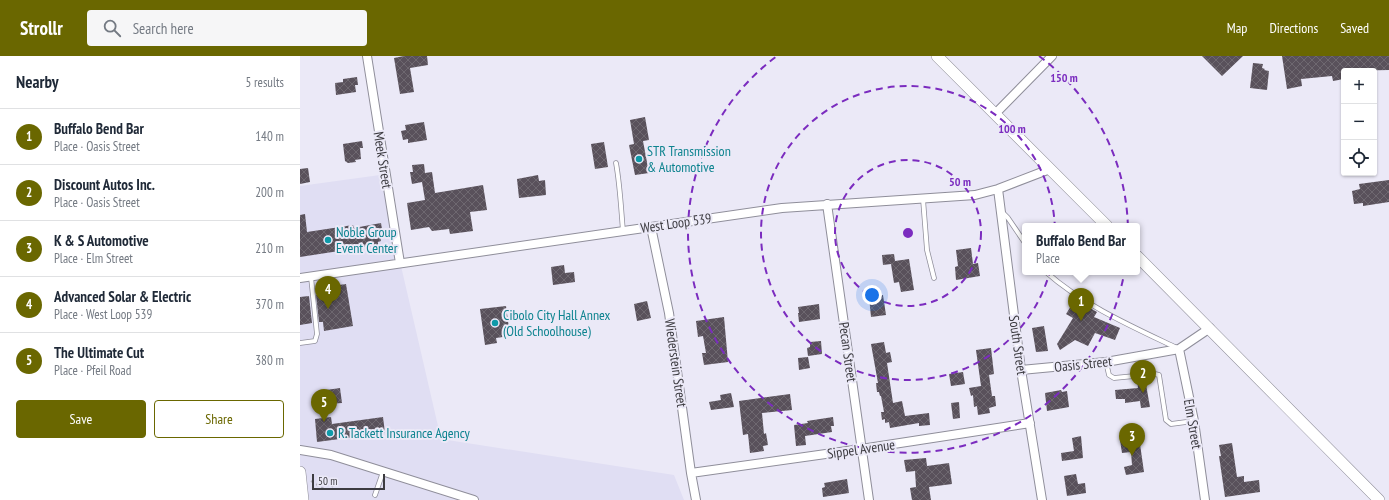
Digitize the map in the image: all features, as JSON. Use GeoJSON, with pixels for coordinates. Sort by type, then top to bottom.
{"type":"FeatureCollection","features":[{"type":"Feature","properties":{"kind":"main road"},"geometry":{"type":"LineString","coordinates":[[937,56],[1104,223]]}},
{"type":"Feature","properties":{"kind":"main road"},"geometry":{"type":"LineString","coordinates":[[1140,259],[1379,500]]}},
{"type":"Feature","properties":{"kind":"main road"},"geometry":{"type":"LineString","coordinates":[[300,472],[303,500]]}},
{"type":"Feature","properties":{"kind":"street","name":"Meek Street"},"geometry":{"type":"LineString","coordinates":[[367,56],[400,263]]}},
{"type":"Feature","properties":{"kind":"street"},"geometry":{"type":"LineString","coordinates":[[995,114],[1052,56]]}},
{"type":"Feature","properties":{"kind":"street","name":"West Loop 539"},"geometry":{"type":"LineString","coordinates":[[300,278],[782,208],[975,195],[998,189],[1050,169]]}},
{"type":"Feature","properties":{"kind":"street","name":"South Street"},"geometry":{"type":"LineString","coordinates":[[998,189],[1021,370],[1042,500]]}},
{"type":"Feature","properties":{"kind":"street","name":"Pecan Street"},"geometry":{"type":"LineString","coordinates":[[827,204],[869,500]]}},
{"type":"Feature","properties":{"kind":"street","name":"Wiederstein Street"},"geometry":{"type":"LineString","coordinates":[[651,227],[669,313],[696,500]]}},
{"type":"Feature","properties":{"kind":"street","name":"Oasis Street"},"geometry":{"type":"LineString","coordinates":[[1021,370],[1106,362],[1179,349],[1210,328]]}},
{"type":"Feature","properties":{"kind":"street","name":"Elm Street"},"geometry":{"type":"LineString","coordinates":[[1179,349],[1194,421],[1205,500]]}},
{"type":"Feature","properties":{"kind":"street","name":"Sippel Avenue"},"geometry":{"type":"LineString","coordinates":[[691,473],[862,449],[1030,423]]}},
{"type":"Feature","properties":{"kind":"street"},"geometry":{"type":"LineString","coordinates":[[300,450],[331,455],[474,500]]}},
{"type":"Feature","properties":{"kind":"lane"},"geometry":{"type":"LineString","coordinates":[[616,163],[623,231]]}},
{"type":"Feature","properties":{"kind":"lane"},"geometry":{"type":"LineString","coordinates":[[923,198],[927,250],[934,278]]}},
{"type":"Feature","properties":{"kind":"lane"},"geometry":{"type":"LineString","coordinates":[[1000,211],[1008,218],[1022,239]]}},
{"type":"Feature","properties":{"kind":"lane"},"geometry":{"type":"LineString","coordinates":[[1050,275],[1074,293],[1112,316],[1179,349]]}},
{"type":"Feature","properties":{"kind":"lane"},"geometry":{"type":"LineString","coordinates":[[300,343],[315,340],[317,334],[311,276]]}},
{"type":"Feature","properties":{"kind":"lane"},"geometry":{"type":"LineString","coordinates":[[1106,362],[1109,375],[1114,378],[1155,374],[1159,375],[1166,420],[1171,424],[1194,421]]}},
{"type":"Feature","properties":{"kind":"lane"},"geometry":{"type":"LineString","coordinates":[[375,495],[383,472]]}},
{"type":"Feature","properties":{"kind":"path"},"geometry":{"type":"LineString","coordinates":[[310,481],[324,489],[330,489],[335,483]]}},
{"type":"Feature","properties":{"kind":"shaded area"},"geometry":{"type":"Polygon","coordinates":[[[380,175],[441,439],[674,475],[684,500],[300,500],[300,186],[380,175]]]}},
{"type":"Feature","properties":{"kind":"building"},"geometry":{"type":"Polygon","coordinates":[[[404,56],[427,56],[428,65],[410,68],[414,92],[400,94],[394,58],[404,56]]]}},
{"type":"Feature","properties":{"kind":"building"},"geometry":{"type":"Polygon","coordinates":[[[1202,56],[1243,56],[1222,76],[1202,56]]]}},
{"type":"Feature","properties":{"kind":"building"},"geometry":{"type":"Polygon","coordinates":[[[1282,56],[1389,56],[1389,70],[1377,70],[1377,68],[1341,68],[1341,80],[1333,81],[1332,76],[1301,79],[1302,86],[1287,89],[1282,56]]]}},
{"type":"Feature","properties":{"kind":"building"},"geometry":{"type":"Polygon","coordinates":[[[1253,63],[1263,64],[1262,68],[1269,71],[1267,90],[1250,88],[1253,63]]]}},
{"type":"Feature","properties":{"kind":"building"},"geometry":{"type":"Polygon","coordinates":[[[357,77],[358,85],[355,85],[356,92],[336,95],[335,83],[343,82],[343,79],[357,77]]]}},
{"type":"Feature","properties":{"kind":"building","name":"STR Transmission & Automotive"},"geometry":{"type":"Polygon","coordinates":[[[645,117],[649,140],[643,141],[649,173],[635,175],[629,145],[634,144],[630,120],[645,117]]]}},
{"type":"Feature","properties":{"kind":"building"},"geometry":{"type":"Polygon","coordinates":[[[424,122],[427,140],[408,143],[408,139],[403,140],[401,131],[406,130],[405,125],[424,122]]]}},
{"type":"Feature","properties":{"kind":"building"},"geometry":{"type":"Polygon","coordinates":[[[362,141],[363,148],[360,148],[361,159],[355,160],[356,162],[348,163],[345,161],[343,144],[362,141]]]}},
{"type":"Feature","properties":{"kind":"building"},"geometry":{"type":"Polygon","coordinates":[[[604,142],[608,167],[595,169],[591,144],[604,142]]]}},
{"type":"Feature","properties":{"kind":"building"},"geometry":{"type":"Polygon","coordinates":[[[424,164],[425,173],[432,172],[435,193],[483,185],[487,210],[470,212],[473,231],[450,234],[449,229],[432,231],[429,227],[411,230],[407,203],[425,200],[422,182],[412,184],[410,172],[413,172],[412,165],[424,164]]]}},
{"type":"Feature","properties":{"kind":"building"},"geometry":{"type":"Polygon","coordinates":[[[308,168],[310,182],[300,184],[300,169],[308,168]]]}},
{"type":"Feature","properties":{"kind":"building"},"geometry":{"type":"Polygon","coordinates":[[[538,175],[539,181],[545,180],[546,195],[519,198],[517,179],[538,175]]]}},
{"type":"Feature","properties":{"kind":"building"},"geometry":{"type":"Polygon","coordinates":[[[1389,180],[1389,202],[1363,206],[1363,203],[1354,204],[1352,191],[1360,189],[1359,184],[1389,180]]]}},
{"type":"Feature","properties":{"kind":"building","name":"Noble Group Event Center"},"geometry":{"type":"Polygon","coordinates":[[[305,214],[307,232],[353,225],[354,228],[381,223],[383,235],[380,235],[381,241],[378,242],[378,245],[300,257],[300,215],[305,214]]]}},
{"type":"Feature","properties":{"kind":"building"},"geometry":{"type":"Polygon","coordinates":[[[971,248],[973,264],[978,263],[980,276],[956,280],[955,267],[958,266],[956,250],[971,248]]]}},
{"type":"Feature","properties":{"kind":"building"},"geometry":{"type":"Polygon","coordinates":[[[894,254],[895,261],[909,259],[914,290],[901,292],[899,282],[894,283],[891,264],[883,265],[882,255],[894,254]]]}},
{"type":"Feature","properties":{"kind":"building"},"geometry":{"type":"Polygon","coordinates":[[[564,265],[565,273],[574,272],[575,282],[553,285],[551,267],[564,265]]]}},
{"type":"Feature","properties":{"kind":"building"},"geometry":{"type":"Polygon","coordinates":[[[346,284],[353,326],[324,331],[323,322],[319,322],[316,295],[319,294],[318,288],[346,284]]]}},
{"type":"Feature","properties":{"kind":"building"},"geometry":{"type":"Polygon","coordinates":[[[883,295],[886,315],[871,317],[869,297],[883,295]]]}},
{"type":"Feature","properties":{"kind":"building"},"geometry":{"type":"Polygon","coordinates":[[[309,296],[312,323],[300,325],[300,297],[309,296]]]}},
{"type":"Feature","properties":{"kind":"building"},"geometry":{"type":"Polygon","coordinates":[[[647,301],[651,318],[637,321],[634,304],[647,301]]]}},
{"type":"Feature","properties":{"kind":"building"},"geometry":{"type":"Polygon","coordinates":[[[1081,303],[1097,312],[1094,317],[1120,328],[1115,340],[1095,333],[1088,346],[1075,340],[1060,350],[1057,344],[1073,318],[1066,314],[1071,306],[1078,309],[1081,303]]]}},
{"type":"Feature","properties":{"kind":"building"},"geometry":{"type":"Polygon","coordinates":[[[819,304],[820,319],[799,322],[798,307],[819,304]]]}},
{"type":"Feature","properties":{"kind":"building","name":"Cibolo City Hall Annex (Old Schoolhouse)"},"geometry":{"type":"Polygon","coordinates":[[[506,306],[510,336],[496,338],[497,343],[485,345],[480,309],[506,306]]]}},
{"type":"Feature","properties":{"kind":"building"},"geometry":{"type":"Polygon","coordinates":[[[724,317],[728,362],[704,365],[702,353],[706,353],[703,336],[698,337],[696,321],[724,317]]]}},
{"type":"Feature","properties":{"kind":"building"},"geometry":{"type":"Polygon","coordinates":[[[1044,326],[1048,351],[1036,352],[1032,328],[1044,326]]]}},
{"type":"Feature","properties":{"kind":"building"},"geometry":{"type":"Polygon","coordinates":[[[821,341],[822,354],[808,356],[807,348],[810,347],[810,342],[821,341]]]}},
{"type":"Feature","properties":{"kind":"building"},"geometry":{"type":"Polygon","coordinates":[[[884,342],[886,353],[890,352],[892,362],[887,363],[893,403],[902,401],[905,416],[929,413],[930,425],[919,426],[919,423],[890,428],[889,422],[885,423],[885,419],[882,420],[881,412],[884,412],[881,396],[879,392],[877,392],[876,383],[878,383],[871,344],[884,342]]]}},
{"type":"Feature","properties":{"kind":"building"},"geometry":{"type":"Polygon","coordinates":[[[991,348],[994,374],[989,375],[992,396],[995,396],[996,406],[989,408],[990,413],[978,415],[977,406],[974,407],[973,395],[971,396],[969,388],[981,386],[976,350],[991,348]]]}},
{"type":"Feature","properties":{"kind":"building"},"geometry":{"type":"Polygon","coordinates":[[[808,357],[810,368],[799,370],[798,358],[808,357]]]}},
{"type":"Feature","properties":{"kind":"building"},"geometry":{"type":"Polygon","coordinates":[[[963,372],[965,384],[951,386],[949,374],[963,372]]]}},
{"type":"Feature","properties":{"kind":"building"},"geometry":{"type":"Polygon","coordinates":[[[1145,379],[1150,407],[1141,408],[1140,401],[1125,403],[1125,399],[1116,399],[1115,390],[1138,388],[1137,380],[1145,379]]]}},
{"type":"Feature","properties":{"kind":"building"},"geometry":{"type":"Polygon","coordinates":[[[340,388],[342,403],[328,404],[326,390],[340,388]]]}},
{"type":"Feature","properties":{"kind":"building"},"geometry":{"type":"Polygon","coordinates":[[[1061,390],[1062,392],[1067,391],[1069,407],[1047,411],[1045,393],[1061,390]]]}},
{"type":"Feature","properties":{"kind":"building"},"geometry":{"type":"Polygon","coordinates":[[[731,393],[734,407],[711,410],[709,402],[721,400],[720,395],[731,393]]]}},
{"type":"Feature","properties":{"kind":"building"},"geometry":{"type":"Polygon","coordinates":[[[790,394],[792,410],[762,413],[764,434],[766,433],[768,445],[763,446],[764,451],[750,453],[748,434],[743,435],[739,401],[790,394]]]}},
{"type":"Feature","properties":{"kind":"building"},"geometry":{"type":"Polygon","coordinates":[[[959,402],[960,418],[953,419],[951,403],[959,402]]]}},
{"type":"Feature","properties":{"kind":"building"},"geometry":{"type":"Polygon","coordinates":[[[331,417],[332,424],[383,417],[385,433],[317,442],[315,419],[331,417]]]}},
{"type":"Feature","properties":{"kind":"building"},"geometry":{"type":"Polygon","coordinates":[[[833,417],[834,426],[831,426],[832,432],[805,436],[806,445],[796,446],[794,425],[808,423],[807,421],[833,417]]]}},
{"type":"Feature","properties":{"kind":"building"},"geometry":{"type":"Polygon","coordinates":[[[1081,436],[1083,458],[1062,461],[1061,453],[1074,451],[1072,438],[1081,436]]]}},
{"type":"Feature","properties":{"kind":"building"},"geometry":{"type":"Polygon","coordinates":[[[1139,437],[1144,472],[1126,475],[1124,467],[1132,465],[1131,452],[1122,453],[1120,440],[1139,437]]]}},
{"type":"Feature","properties":{"kind":"building"},"geometry":{"type":"Polygon","coordinates":[[[1232,443],[1237,477],[1244,476],[1244,482],[1259,480],[1260,492],[1225,497],[1219,456],[1221,456],[1219,445],[1232,443]]]}},
{"type":"Feature","properties":{"kind":"building"},"geometry":{"type":"Polygon","coordinates":[[[926,458],[927,466],[949,463],[952,484],[929,487],[931,500],[912,500],[910,488],[916,487],[915,471],[906,472],[904,460],[926,458]]]}},
{"type":"Feature","properties":{"kind":"building"},"geometry":{"type":"Polygon","coordinates":[[[1076,474],[1078,484],[1085,483],[1086,493],[1067,496],[1064,476],[1076,474]]]}},
{"type":"Feature","properties":{"kind":"building"},"geometry":{"type":"Polygon","coordinates":[[[847,479],[849,493],[823,497],[822,488],[825,487],[824,483],[847,479]]]}},
{"type":"Feature","properties":{"kind":"place","name":"STR Transmission & Automotive"},"geometry":{"type":"Point","coordinates":[639,159]}},
{"type":"Feature","properties":{"kind":"place","name":"Noble Group Event Center"},"geometry":{"type":"Point","coordinates":[328,240]}},
{"type":"Feature","properties":{"kind":"place","name":"Advanced Solar & Electric"},"geometry":{"type":"Point","coordinates":[328,309]}},
{"type":"Feature","properties":{"kind":"place","name":"Buffalo Bend Bar"},"geometry":{"type":"Point","coordinates":[1081,321]}},
{"type":"Feature","properties":{"kind":"place","name":"Cibolo City Hall Annex (Old Schoolhouse)"},"geometry":{"type":"Point","coordinates":[495,323]}},
{"type":"Feature","properties":{"kind":"place","name":"Discount Autos Inc."},"geometry":{"type":"Point","coordinates":[1143,393]}},
{"type":"Feature","properties":{"kind":"place","name":"The Ultimate Cut"},"geometry":{"type":"Point","coordinates":[324,422]}},
{"type":"Feature","properties":{"kind":"place","name":"R. Tackett Insurance Agency"},"geometry":{"type":"Point","coordinates":[330,433]}},
{"type":"Feature","properties":{"kind":"place","name":"K & S Automotive"},"geometry":{"type":"Point","coordinates":[1132,456]}}]}
